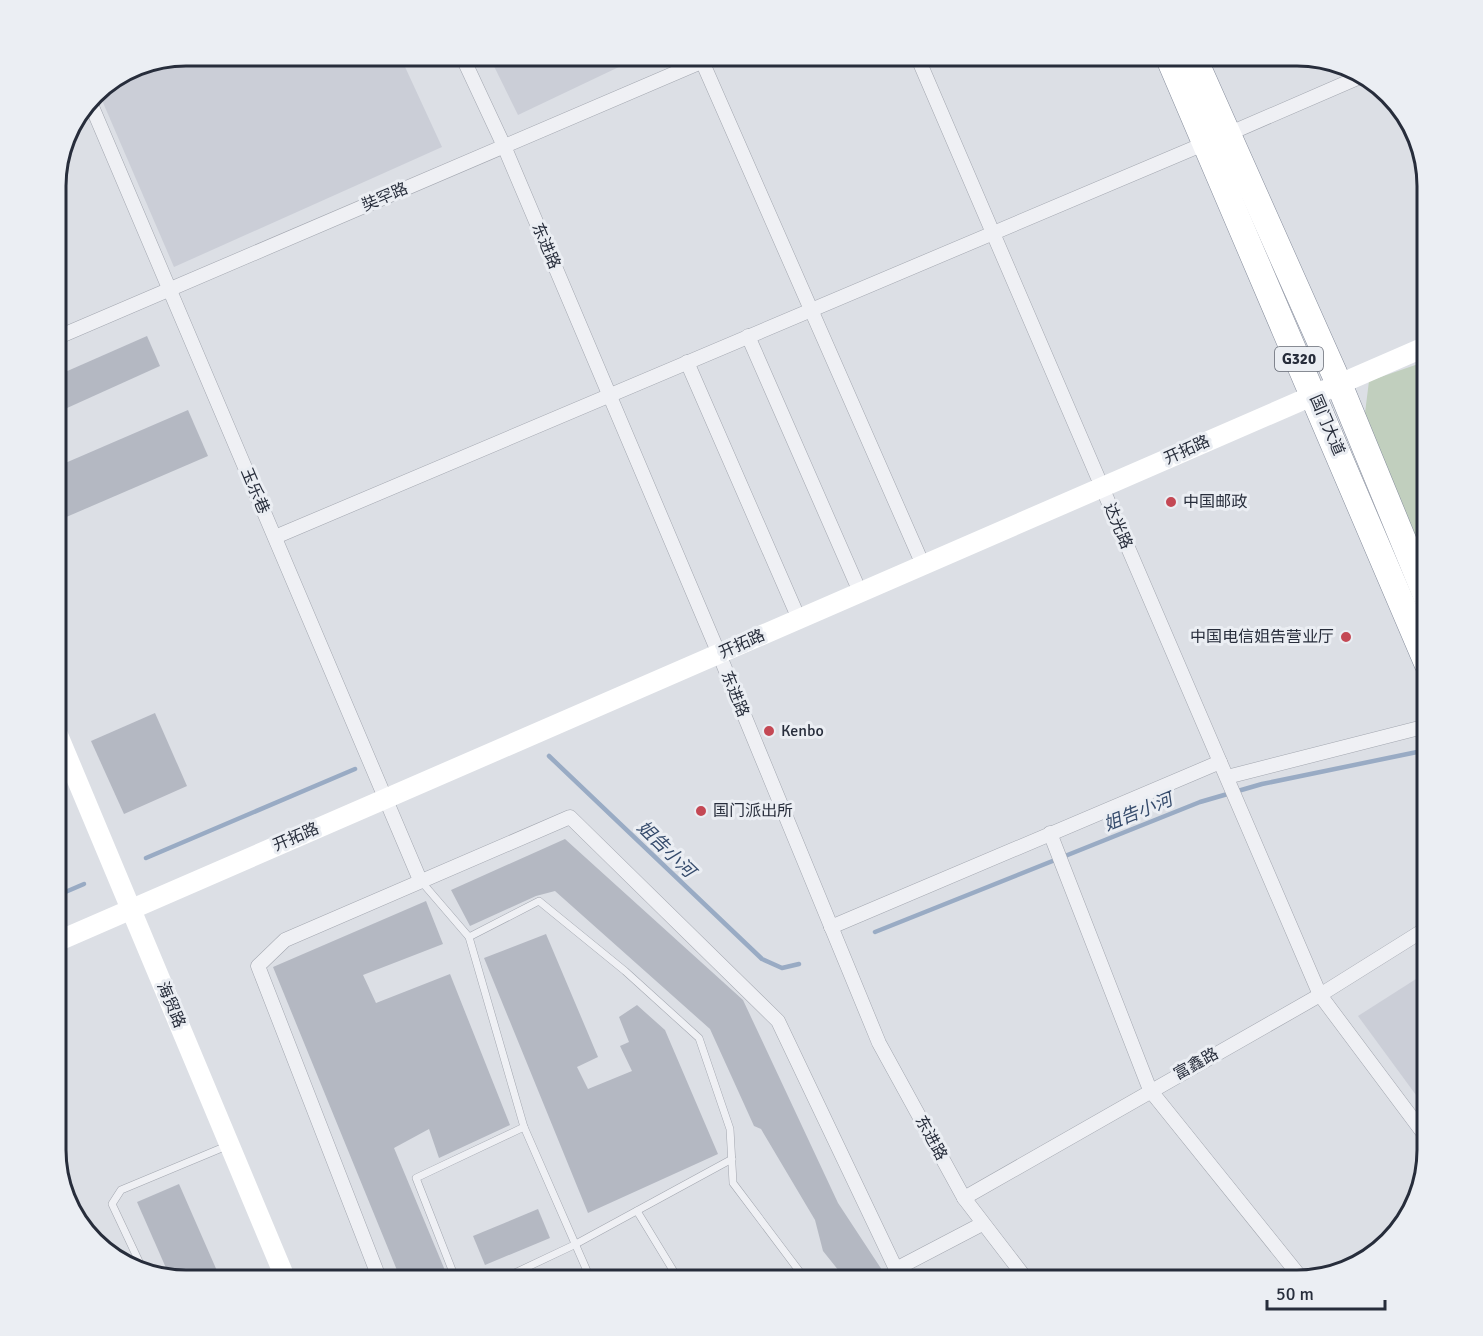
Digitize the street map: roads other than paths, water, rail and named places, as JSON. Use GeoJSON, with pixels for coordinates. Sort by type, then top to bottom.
{"type":"FeatureCollection","features":[{"type":"Feature","properties":{"kind":"highway","name":"国门大道"},"geometry":{"type":"LineString","coordinates":[[1174,66],[1217,138],[1339,384],[1417,574]]}},
{"type":"Feature","properties":{"kind":"highway","name":"国门大道"},"geometry":{"type":"LineString","coordinates":[[1196,66],[1217,138],[1314,395],[1417,639]]}},
{"type":"Feature","properties":{"kind":"street","name":"东进路"},"geometry":{"type":"LineString","coordinates":[[467,66],[504,146],[719,654],[879,1043],[964,1198],[1018,1270]]}},
{"type":"Feature","properties":{"kind":"street","name":"奘罕路"},"geometry":{"type":"LineString","coordinates":[[66,334],[690,66]]}},
{"type":"Feature","properties":{"kind":"street"},"geometry":{"type":"LineString","coordinates":[[712,66],[811,309],[923,565]]}},
{"type":"Feature","properties":{"kind":"street","name":"达光路"},"geometry":{"type":"LineString","coordinates":[[921,66],[1320,995],[1417,1125]]}},
{"type":"Feature","properties":{"kind":"street"},"geometry":{"type":"LineString","coordinates":[[275,537],[1353,80]]}},
{"type":"Feature","properties":{"kind":"street","name":"玉乐巷"},"geometry":{"type":"LineString","coordinates":[[93,110],[420,880]]}},
{"type":"Feature","properties":{"kind":"street"},"geometry":{"type":"LineString","coordinates":[[748,336],[860,592]]}},
{"type":"Feature","properties":{"kind":"street","name":"开拓路"},"geometry":{"type":"LineString","coordinates":[[66,938],[1417,350]]}},
{"type":"Feature","properties":{"kind":"street"},"geometry":{"type":"LineString","coordinates":[[687,362],[799,619]]}},
{"type":"Feature","properties":{"kind":"street"},"geometry":{"type":"LineString","coordinates":[[1228,780],[1417,729]]}},
{"type":"Feature","properties":{"kind":"street","name":"海贸路"},"geometry":{"type":"LineString","coordinates":[[66,754],[281,1270]]}},
{"type":"Feature","properties":{"kind":"street"},"geometry":{"type":"LineString","coordinates":[[831,927],[1050,832],[1220,762]]}},
{"type":"Feature","properties":{"kind":"street"},"geometry":{"type":"LineString","coordinates":[[376,1270],[258,966],[285,940],[570,817],[778,1021],[896,1269],[982,1224]]}},
{"type":"Feature","properties":{"kind":"street"},"geometry":{"type":"LineString","coordinates":[[1050,832],[1150,1090],[1295,1270]]}},
{"type":"Feature","properties":{"kind":"street","name":"富鑫路"},"geometry":{"type":"LineString","coordinates":[[964,1198],[1320,995],[1417,934]]}},
{"type":"Feature","properties":{"kind":"lane"},"geometry":{"type":"LineString","coordinates":[[420,880],[469,937],[525,1127],[586,1270]]}},
{"type":"Feature","properties":{"kind":"lane"},"geometry":{"type":"LineString","coordinates":[[469,937],[539,901],[625,971],[699,1038],[730,1129],[733,1184],[798,1270]]}},
{"type":"Feature","properties":{"kind":"lane"},"geometry":{"type":"LineString","coordinates":[[452,1270],[416,1178],[525,1127]]}},
{"type":"Feature","properties":{"kind":"lane"},"geometry":{"type":"LineString","coordinates":[[138,1260],[112,1204],[121,1190],[228,1145]]}},
{"type":"Feature","properties":{"kind":"lane"},"geometry":{"type":"LineString","coordinates":[[523,1270],[574,1245],[732,1159]]}},
{"type":"Feature","properties":{"kind":"lane"},"geometry":{"type":"LineString","coordinates":[[637,1211],[673,1270]]}},
{"type":"Feature","properties":{"kind":"waterway","name":"姐告小河"},"geometry":{"type":"LineString","coordinates":[[875,932],[1200,802],[1262,784],[1417,752]]}},
{"type":"Feature","properties":{"kind":"waterway","name":"姐告小河"},"geometry":{"type":"LineString","coordinates":[[549,756],[762,959],[782,968],[799,964]]}},
{"type":"Feature","properties":{"kind":"waterway","name":"姐告小河"},"geometry":{"type":"LineString","coordinates":[[146,858],[355,769]]}},
{"type":"Feature","properties":{"kind":"waterway","name":"姐告小河"},"geometry":{"type":"LineString","coordinates":[[66,892],[84,884]]}},
{"type":"Feature","properties":{"kind":"place","name":"中国邮政"},"geometry":{"type":"Point","coordinates":[1171,502]}},
{"type":"Feature","properties":{"kind":"place","name":"中国电信姐告营业厅"},"geometry":{"type":"Point","coordinates":[1346,637]}},
{"type":"Feature","properties":{"kind":"place","name":"Kenbo"},"geometry":{"type":"Point","coordinates":[769,731]}},
{"type":"Feature","properties":{"kind":"place","name":"国门派出所"},"geometry":{"type":"Point","coordinates":[701,811]}}]}
